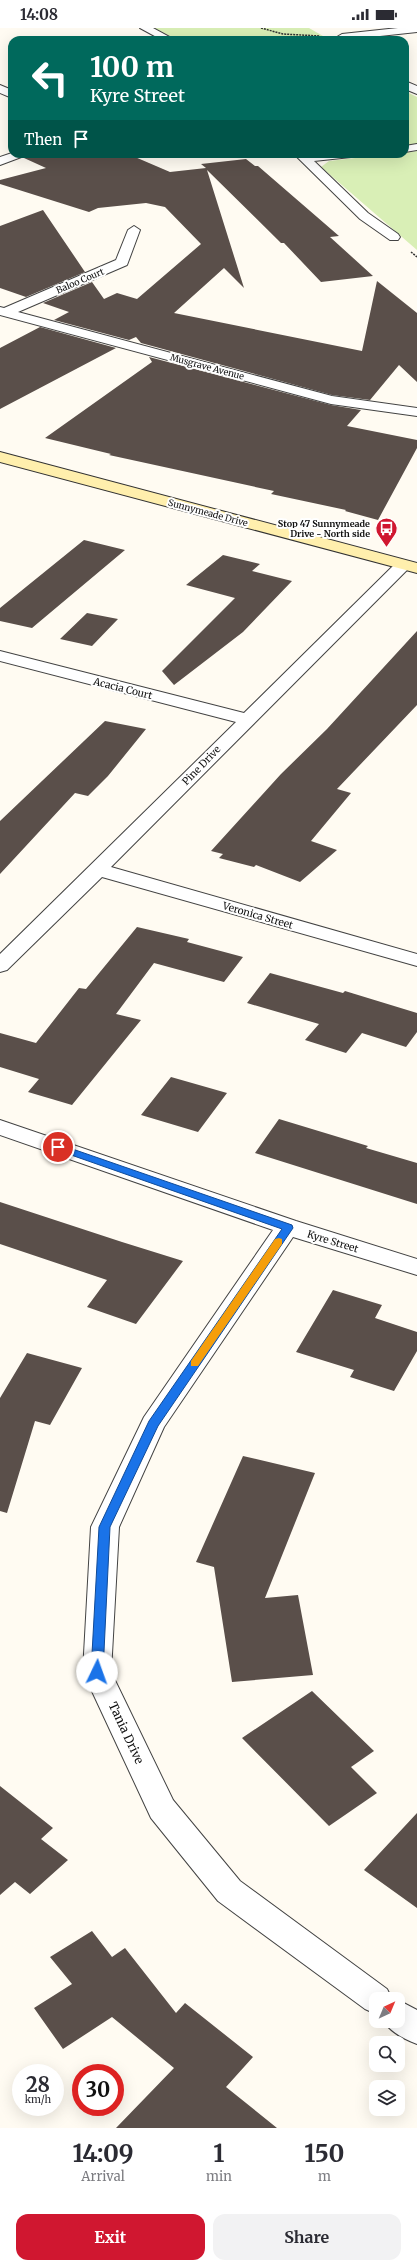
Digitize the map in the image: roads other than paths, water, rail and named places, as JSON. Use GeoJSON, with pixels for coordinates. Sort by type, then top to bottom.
{"type":"FeatureCollection","features":[{"type":"Feature","properties":{"kind":"street"},"geometry":{"type":"LineString","coordinates":[[145,28],[162,36]]}},
{"type":"Feature","properties":{"kind":"street"},"geometry":{"type":"LineString","coordinates":[[360,36],[417,29]]}},
{"type":"Feature","properties":{"kind":"street"},"geometry":{"type":"LineString","coordinates":[[304,158],[364,216],[394,237]]}},
{"type":"Feature","properties":{"kind":"street","name":"Baloo Court"},"geometry":{"type":"LineString","coordinates":[[3,312],[122,262],[134,230]]}},
{"type":"Feature","properties":{"kind":"street","name":"Musgrave Avenue"},"geometry":{"type":"LineString","coordinates":[[3,312],[331,400],[417,412]]}},
{"type":"Feature","properties":{"kind":"street","name":"Sunnymeade Drive"},"geometry":{"type":"LineString","coordinates":[[0,457],[410,566]]}},
{"type":"Feature","properties":{"kind":"street","name":"Pine Drive"},"geometry":{"type":"LineString","coordinates":[[0,966],[99,870],[246,719],[410,566]]}},
{"type":"Feature","properties":{"kind":"street","name":"Acacia Court"},"geometry":{"type":"LineString","coordinates":[[0,656],[246,719]]}},
{"type":"Feature","properties":{"kind":"street","name":"Veronica Street"},"geometry":{"type":"LineString","coordinates":[[99,870],[417,960]]}},
{"type":"Feature","properties":{"kind":"street","name":"Kyre Street"},"geometry":{"type":"LineString","coordinates":[[0,1127],[288,1228],[417,1266]]}},
{"type":"Feature","properties":{"kind":"street","name":"Tania Drive"},"geometry":{"type":"LineString","coordinates":[[288,1228],[153,1424],[105,1527],[97,1672],[162,1809],[229,1891],[369,1994]]}},
{"type":"Feature","properties":{"kind":"street"},"geometry":{"type":"LineString","coordinates":[[405,2020],[417,2029]]}},
{"type":"Feature","properties":{"kind":"place","name":"Stop 47 Sunnymeade Drive - North side"},"geometry":{"type":"Point","coordinates":[386,548]}}]}
